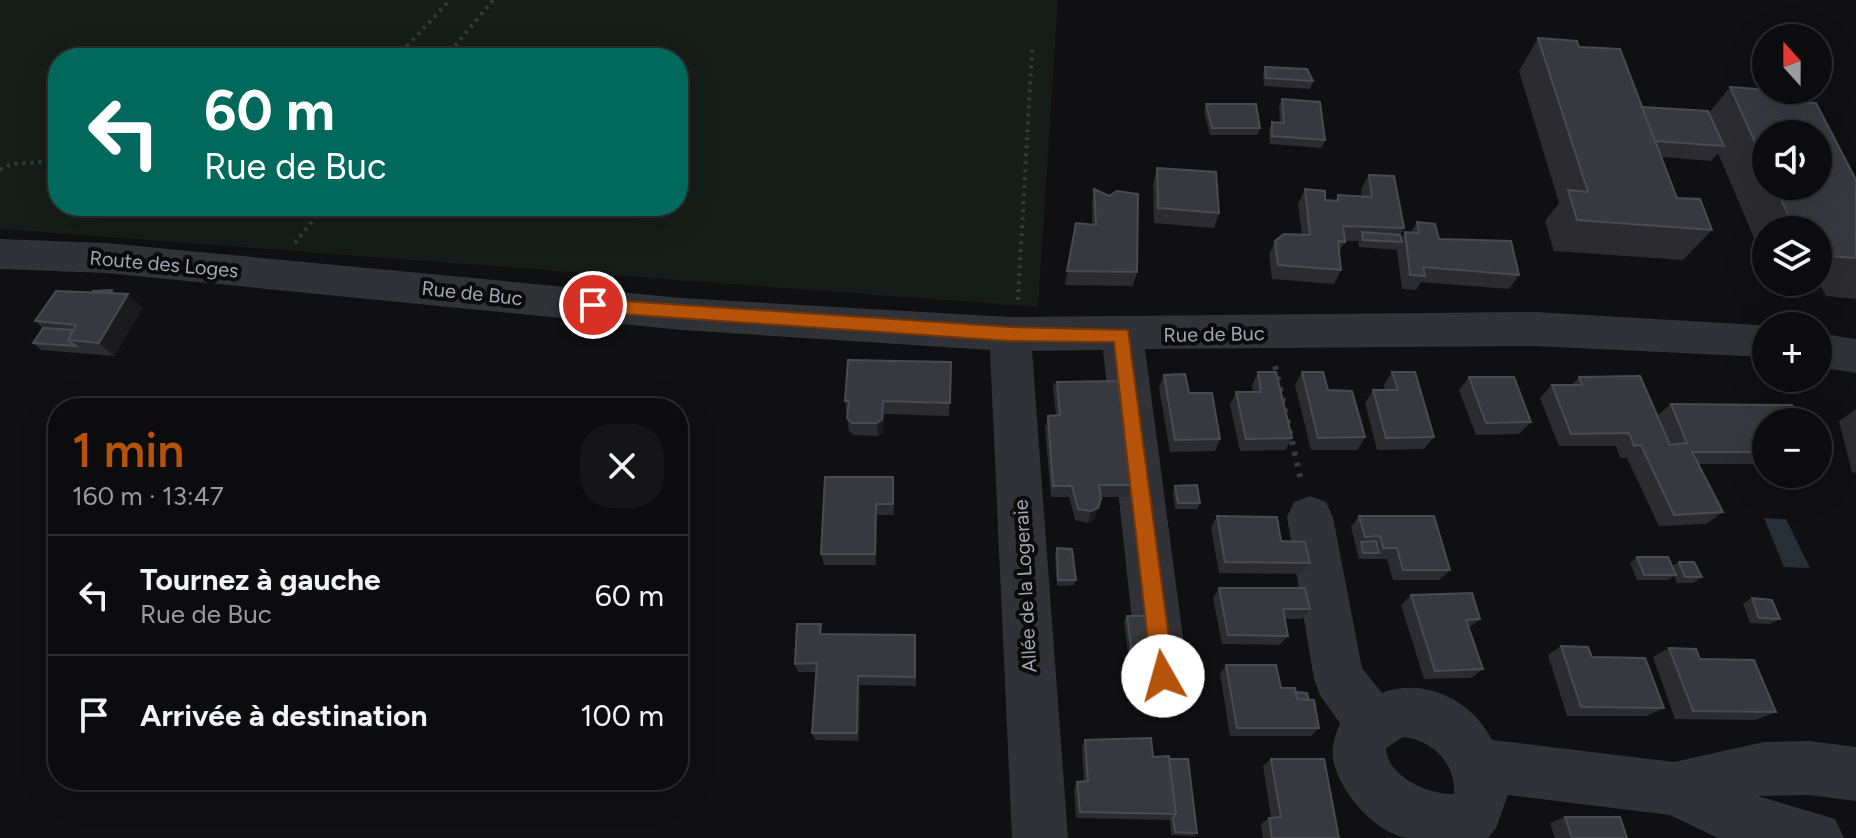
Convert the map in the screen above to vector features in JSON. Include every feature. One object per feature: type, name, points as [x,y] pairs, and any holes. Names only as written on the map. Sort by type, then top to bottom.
[{"type":"street","name":"Route des Loges","points":[[0,254],[106,258],[328,279]]},
{"type":"street","name":"Rue de Buc","points":[[328,279],[682,314],[1010,334],[1535,329],[1752,339]]},
{"type":"street","name":"Allée de la Logeraie","points":[[1010,334],[1040,838]]},
{"type":"street","points":[[1122,335],[1163,676]]},
{"type":"street","points":[[1832,352],[1856,356]]},
{"type":"street","points":[[1310,517],[1339,679],[1373,723]]},
{"type":"street","points":[[1403,711],[1430,717],[1455,732],[1478,765],[1481,785],[1479,804],[1470,819],[1455,830],[1417,833],[1378,807],[1360,770],[1358,751],[1363,735],[1373,723],[1387,714],[1403,711]]},
{"type":"street","points":[[1478,765],[1674,789],[1733,817],[1816,838]]},
{"type":"street","points":[[1674,789],[1724,772],[1815,766],[1856,774]]},
{"type":"path","points":[[405,48],[450,0]]},
{"type":"path","points":[[453,48],[493,0]]},
{"type":"path","points":[[1010,334],[1018,309],[1032,50]]},
{"type":"path","points":[[0,170],[11,164],[48,162]]},
{"type":"path","points":[[1268,333],[1310,517]]},
{"type":"shaded area","points":[[0,0],[1058,0],[1038,307],[0,229]]},
{"type":"shaded area","points":[[1764,518],[1786,519],[1810,568],[1784,567]]},
{"type":"building","points":[[1538,38],[1577,41],[1579,47],[1620,49],[1677,198],[1700,199],[1712,230],[1577,220],[1568,190],[1588,192]]},
{"type":"building","points":[[1265,67],[1307,69],[1313,81],[1266,78]]},
{"type":"building","points":[[1730,87],[1752,89],[1752,104],[1817,104],[1825,120],[1752,120],[1752,136]]},
{"type":"building","points":[[1282,99],[1320,102],[1325,140],[1272,136],[1272,122],[1284,123]]},
{"type":"building","points":[[1206,104],[1256,104],[1260,128],[1212,128]]},
{"type":"building","points":[[1642,107],[1708,111],[1724,146],[1655,141]]},
{"type":"building","points":[[1832,134],[1856,180],[1856,258],[1832,256],[1832,216],[1789,216],[1781,200],[1832,200]]},
{"type":"building","points":[[1157,168],[1216,172],[1219,213],[1158,208]]},
{"type":"building","points":[[1369,175],[1394,176],[1404,228],[1343,226],[1345,242],[1338,241],[1341,270],[1278,265],[1275,241],[1284,234],[1310,235],[1305,189],[1325,191],[1325,200],[1338,201],[1338,195],[1372,197]]},
{"type":"building","points":[[1094,189],[1109,196],[1117,191],[1138,194],[1137,272],[1067,271],[1076,223],[1096,225]]},
{"type":"building","points":[[1417,222],[1435,224],[1439,239],[1511,241],[1519,275],[1423,267],[1425,276],[1410,275],[1405,232],[1419,233]]},
{"type":"building","points":[[1362,232],[1400,235],[1402,242],[1363,240]]},
{"type":"building","points":[[112,290],[111,293],[93,293],[93,291]]},
{"type":"building","points":[[56,291],[128,294],[99,343],[68,340],[76,325],[35,321]]},
{"type":"building","points":[[43,328],[73,330],[68,340],[76,346],[33,343]]},
{"type":"building","points":[[848,360],[951,362],[950,403],[883,401],[882,419],[877,423],[852,423],[847,418],[849,401],[845,401]]},
{"type":"building","points":[[1258,372],[1276,372],[1292,438],[1246,439],[1236,392],[1261,392]]},
{"type":"building","points":[[1302,372],[1323,372],[1328,390],[1352,391],[1365,437],[1318,438]]},
{"type":"building","points":[[1392,372],[1415,372],[1434,437],[1386,438],[1373,390],[1398,390]]},
{"type":"building","points":[[1185,374],[1189,393],[1212,393],[1220,439],[1175,440],[1164,375]]},
{"type":"building","points":[[1640,376],[1670,445],[1687,443],[1671,404],[1792,405],[1794,408],[1752,408],[1752,452],[1692,452],[1723,512],[1674,515],[1641,445],[1634,446],[1629,433],[1571,434],[1552,385],[1582,385],[1579,377]]},
{"type":"building","points":[[1469,377],[1514,377],[1531,422],[1486,423]]},
{"type":"building","points":[[1118,381],[1131,485],[1099,485],[1101,499],[1098,508],[1091,511],[1078,509],[1072,486],[1053,486],[1048,416],[1060,415],[1057,382]]},
{"type":"building","points":[[825,477],[893,477],[893,504],[876,504],[875,554],[821,554]]},
{"type":"building","points":[[1197,485],[1200,503],[1178,503],[1175,486]]},
{"type":"building","points":[[1217,516],[1277,517],[1281,541],[1305,542],[1310,563],[1225,562]]},
{"type":"building","points":[[1359,516],[1434,516],[1450,570],[1403,570],[1397,548],[1383,548],[1380,536],[1365,537]]},
{"type":"building","points":[[1376,541],[1379,553],[1363,553],[1361,542]]},
{"type":"building","points":[[1057,548],[1072,549],[1076,580],[1058,580]]},
{"type":"building","points":[[1637,557],[1668,557],[1676,575],[1644,575]]},
{"type":"building","points":[[1679,562],[1694,562],[1702,577],[1685,577]]},
{"type":"building","points":[[1219,588],[1305,588],[1310,609],[1283,609],[1288,636],[1228,635]]},
{"type":"building","points":[[1472,593],[1480,619],[1466,620],[1483,669],[1435,671],[1411,595]]},
{"type":"building","points":[[1752,598],[1772,600],[1780,619],[1759,618]]},
{"type":"building","points":[[1127,616],[1148,616],[1154,655],[1132,654]]},
{"type":"building","points":[[797,624],[821,624],[820,634],[915,635],[915,677],[858,676],[857,733],[812,733],[817,663],[795,664]]},
{"type":"building","points":[[1561,646],[1588,647],[1592,657],[1645,658],[1664,708],[1581,707]]},
{"type":"building","points":[[1669,648],[1696,649],[1700,659],[1754,660],[1776,712],[1693,711]]},
{"type":"building","points":[[1226,665],[1276,665],[1281,688],[1295,688],[1297,699],[1314,700],[1319,728],[1237,728]]},
{"type":"building","points":[[1296,692],[1307,693],[1309,700],[1297,699]]},
{"type":"building","points":[[1151,738],[1153,757],[1169,756],[1176,814],[1080,812],[1077,782],[1088,781],[1085,740]]},
{"type":"building","points":[[1169,759],[1188,759],[1197,833],[1175,832],[1173,818],[1176,814]]},
{"type":"building","points":[[1271,759],[1324,759],[1339,838],[1272,838],[1269,818],[1281,817]]},
{"type":"building","points":[[1565,817],[1620,817],[1627,838],[1572,838]]},
{"type":"route","points":[[593,305],[682,314],[1010,334],[1122,335],[1163,676]]}]
